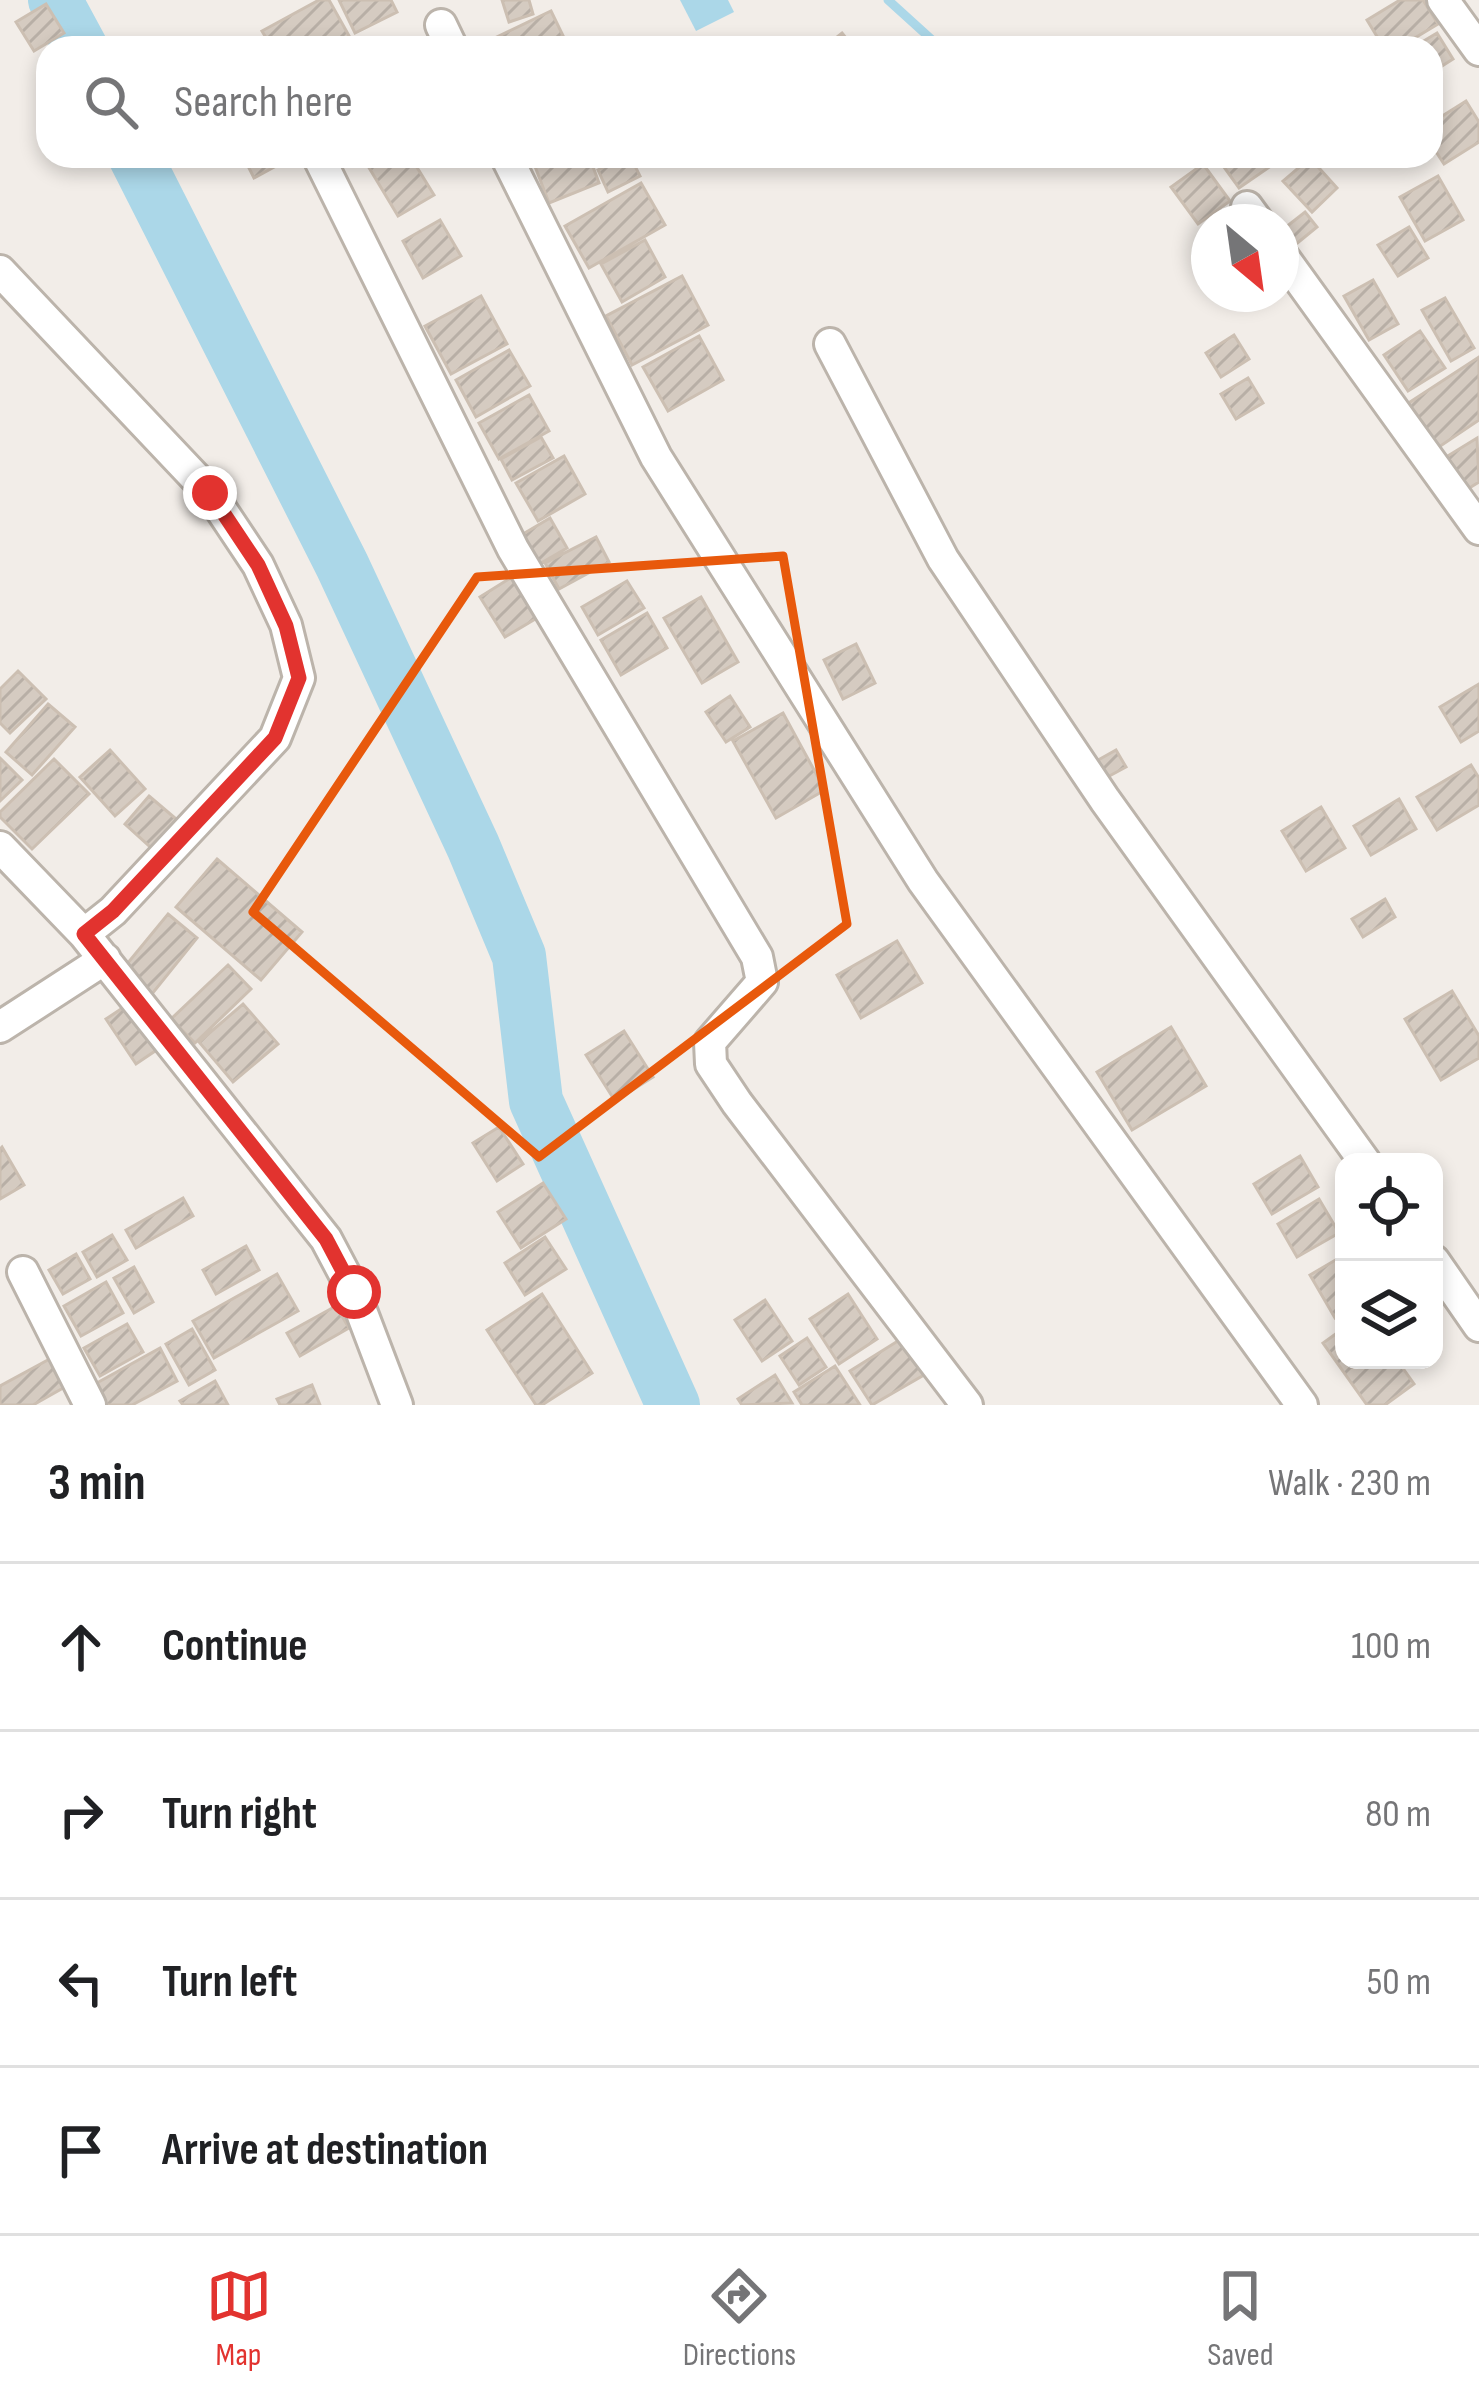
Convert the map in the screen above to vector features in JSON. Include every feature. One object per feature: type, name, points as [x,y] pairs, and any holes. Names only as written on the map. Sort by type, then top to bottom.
[{"type":"street","points":[[1443,0],[1479,50]]},
{"type":"street","points":[[324,168],[513,549],[757,957],[763,982],[710,1042],[711,1064],[967,1405]]},
{"type":"street","points":[[512,168],[656,457],[866,793],[923,881],[1302,1405]]},
{"type":"street","points":[[0,271],[210,493],[258,565],[286,626],[299,678],[275,738],[113,911],[84,934]]},
{"type":"street","points":[[1299,279],[1479,529]]},
{"type":"street","points":[[830,344],[944,559],[1105,800],[1359,1153]]},
{"type":"street","points":[[0,847],[84,934],[326,1239],[354,1292],[397,1405]]},
{"type":"street","points":[[0,1028],[104,959]]},
{"type":"street","points":[[23,1272],[90,1405]]},
{"type":"street","points":[[1443,1275],[1479,1326]]},
{"type":"highlighted area","points":[[783,556],[847,924],[539,1157],[253,912],[477,577]]},
{"type":"water","points":[[680,0],[728,0],[734,12],[696,31]]},
{"type":"building","points":[[319,0],[329,0],[349,36],[265,36],[262,31]]},
{"type":"building","points":[[339,0],[391,0],[397,12],[355,33]]},
{"type":"building","points":[[502,0],[529,0],[533,14],[509,22]]},
{"type":"building","points":[[1400,0],[1423,0],[1438,24],[1418,36],[1377,36],[1367,20]]},
{"type":"building","points":[[46,4],[64,33],[36,36],[34,51],[16,22]]},
{"type":"building","points":[[551,11],[563,36],[499,36]]},
{"type":"building","points":[[1443,43],[1453,59],[1443,65]]},
{"type":"building","points":[[1466,101],[1479,122],[1479,142],[1444,164],[1443,162],[1443,115]]},
{"type":"building","points":[[249,168],[272,168],[254,178]]},
{"type":"building","points":[[369,168],[417,168],[434,195],[398,216]]},
{"type":"building","points":[[536,168],[593,168],[599,183],[549,203]]},
{"type":"building","points":[[636,168],[640,176],[608,192],[598,170]]},
{"type":"building","points":[[1197,168],[1206,168],[1230,201],[1191,204],[1191,214],[1171,187]]},
{"type":"building","points":[[1225,168],[1268,168],[1239,188]]},
{"type":"building","points":[[1298,168],[1319,168],[1337,188],[1312,212],[1283,181]]},
{"type":"building","points":[[1438,176],[1463,220],[1425,241],[1400,197]]},
{"type":"building","points":[[641,183],[665,225],[589,268],[565,226]]},
{"type":"building","points":[[1305,212],[1317,227],[1299,242],[1299,217]]},
{"type":"building","points":[[440,220],[461,256],[423,278],[403,241]]},
{"type":"building","points":[[1409,227],[1428,258],[1398,276],[1378,245]]},
{"type":"building","points":[[645,240],[665,277],[622,302],[601,264]]},
{"type":"building","points":[[682,276],[708,325],[632,365],[606,316]]},
{"type":"building","points":[[1373,280],[1398,324],[1369,340],[1344,296]]},
{"type":"building","points":[[481,296],[507,344],[451,374],[425,326]]},
{"type":"building","points":[[1445,298],[1474,348],[1451,361],[1422,310]]},
{"type":"building","points":[[1420,331],[1445,368],[1408,391],[1384,355]]},
{"type":"building","points":[[1234,335],[1249,359],[1221,377],[1206,353]]},
{"type":"building","points":[[699,336],[723,380],[668,411],[643,367]]},
{"type":"building","points":[[509,350],[530,386],[476,417],[456,380]]},
{"type":"building","points":[[1479,357],[1479,420],[1433,451],[1404,406]]},
{"type":"building","points":[[1248,378],[1263,403],[1236,419],[1221,394]]},
{"type":"building","points":[[529,395],[549,431],[499,459],[479,423]]},
{"type":"building","points":[[541,437],[553,458],[512,480],[501,459]]},
{"type":"building","points":[[1477,438],[1479,482],[1458,495],[1438,462]]},
{"type":"building","points":[[564,456],[585,494],[538,521],[516,483]]},
{"type":"building","points":[[550,518],[567,548],[536,566],[518,537]]},
{"type":"building","points":[[596,537],[609,562],[559,589],[545,563]]},
{"type":"building","points":[[517,574],[542,615],[505,637],[480,597]]},
{"type":"building","points":[[627,581],[644,608],[598,635],[582,607]]},
{"type":"building","points":[[701,597],[738,662],[702,683],[664,618]]},
{"type":"building","points":[[647,613],[667,648],[621,675],[601,640]]},
{"type":"building","points":[[856,644],[875,683],[843,699],[824,660]]},
{"type":"building","points":[[18,671],[46,699],[10,733],[0,723],[0,689]]},
{"type":"building","points":[[1479,684],[1479,731],[1461,742],[1440,707]]},
{"type":"building","points":[[730,696],[750,727],[726,742],[706,712]]},
{"type":"building","points":[[48,704],[75,727],[32,775],[6,752]]},
{"type":"building","points":[[783,713],[825,790],[776,818],[733,741]]},
{"type":"building","points":[[110,750],[145,789],[115,816],[80,777]]},
{"type":"building","points":[[1116,750],[1126,767],[1100,781],[1091,764]]},
{"type":"building","points":[[0,758],[22,780],[0,801]]},
{"type":"building","points":[[54,759],[89,794],[32,849],[0,812]]},
{"type":"building","points":[[1471,765],[1479,778],[1479,805],[1437,830],[1417,797]]},
{"type":"building","points":[[149,796],[182,824],[157,853],[125,824]]},
{"type":"building","points":[[1399,799],[1416,829],[1371,855],[1354,826]]},
{"type":"building","points":[[1321,807],[1345,848],[1306,871],[1282,831]]},
{"type":"building","points":[[217,859],[302,932],[261,980],[176,907]]},
{"type":"building","points":[[1385,899],[1395,917],[1363,937],[1352,919]]},
{"type":"building","points":[[168,914],[197,938],[152,994],[122,970]]},
{"type":"building","points":[[897,941],[922,983],[861,1018],[837,975]]},
{"type":"building","points":[[228,965],[251,989],[195,1043],[171,1019]]},
{"type":"building","points":[[1452,991],[1479,1036],[1479,1058],[1441,1080],[1405,1019]]},
{"type":"building","points":[[130,1003],[161,1047],[136,1064],[106,1019]]},
{"type":"building","points":[[243,1004],[278,1044],[233,1082],[199,1042]]},
{"type":"building","points":[[1171,1027],[1206,1086],[1132,1130],[1097,1072]]},
{"type":"building","points":[[624,1031],[653,1077],[615,1101],[586,1055]]},
{"type":"building","points":[[499,1127],[523,1164],[497,1181],[473,1143]]},
{"type":"building","points":[[0,1149],[24,1185],[0,1199]]},
{"type":"building","points":[[1300,1156],[1318,1187],[1272,1214],[1254,1184]]},
{"type":"building","points":[[543,1183],[566,1219],[521,1248],[498,1212]]},
{"type":"building","points":[[183,1198],[193,1216],[136,1248],[126,1230]]},
{"type":"building","points":[[1319,1199],[1335,1226],[1335,1235],[1297,1257],[1278,1224]]},
{"type":"building","points":[[112,1235],[127,1260],[97,1277],[83,1252]]},
{"type":"building","points":[[545,1237],[566,1269],[525,1295],[505,1263]]},
{"type":"building","points":[[246,1246],[259,1270],[216,1294],[203,1270]]},
{"type":"building","points":[[76,1254],[90,1279],[63,1294],[49,1270]]},
{"type":"building","points":[[1335,1260],[1335,1318],[1310,1275]]},
{"type":"building","points":[[134,1267],[153,1302],[134,1313],[114,1278]]},
{"type":"building","points":[[277,1274],[298,1311],[214,1358],[193,1321]]},
{"type":"building","points":[[106,1282],[123,1313],[81,1336],[64,1306]]},
{"type":"building","points":[[542,1294],[592,1373],[536,1405],[487,1330]]},
{"type":"building","points":[[848,1294],[877,1339],[839,1364],[810,1319]]},
{"type":"building","points":[[765,1300],[792,1341],[762,1361],[735,1320]]},
{"type":"building","points":[[336,1306],[349,1328],[300,1356],[287,1333]]},
{"type":"building","points":[[127,1324],[143,1352],[100,1376],[84,1348]]},
{"type":"building","points":[[192,1329],[215,1370],[189,1385],[166,1344]]},
{"type":"building","points":[[1335,1334],[1335,1360],[1323,1343]]},
{"type":"building","points":[[807,1338],[826,1367],[799,1385],[780,1356]]},
{"type":"building","points":[[901,1339],[924,1375],[872,1405],[850,1371]]},
{"type":"building","points":[[160,1348],[177,1381],[132,1405],[107,1405],[95,1384]]},
{"type":"building","points":[[57,1355],[72,1383],[33,1405],[0,1405],[0,1386]]},
{"type":"building","points":[[835,1366],[860,1405],[802,1405],[794,1392]]},
{"type":"building","points":[[1341,1369],[1403,1369],[1414,1384],[1385,1405],[1367,1405]]},
{"type":"building","points":[[775,1375],[792,1403],[742,1405],[738,1399]]},
{"type":"building","points":[[215,1381],[228,1405],[183,1405],[180,1401]]},
{"type":"building","points":[[312,1385],[320,1405],[280,1405],[277,1399]]},
{"type":"waterway","points":[[55,0],[74,36]]},
{"type":"waterway","points":[[888,0],[928,36]]},
{"type":"waterway","points":[[141,168],[342,565],[473,846],[519,956],[536,1101],[673,1405]]},
{"type":"route","points":[[210,493],[258,565],[286,626],[299,678],[275,738],[113,911],[84,934],[326,1239],[354,1292]]}]
